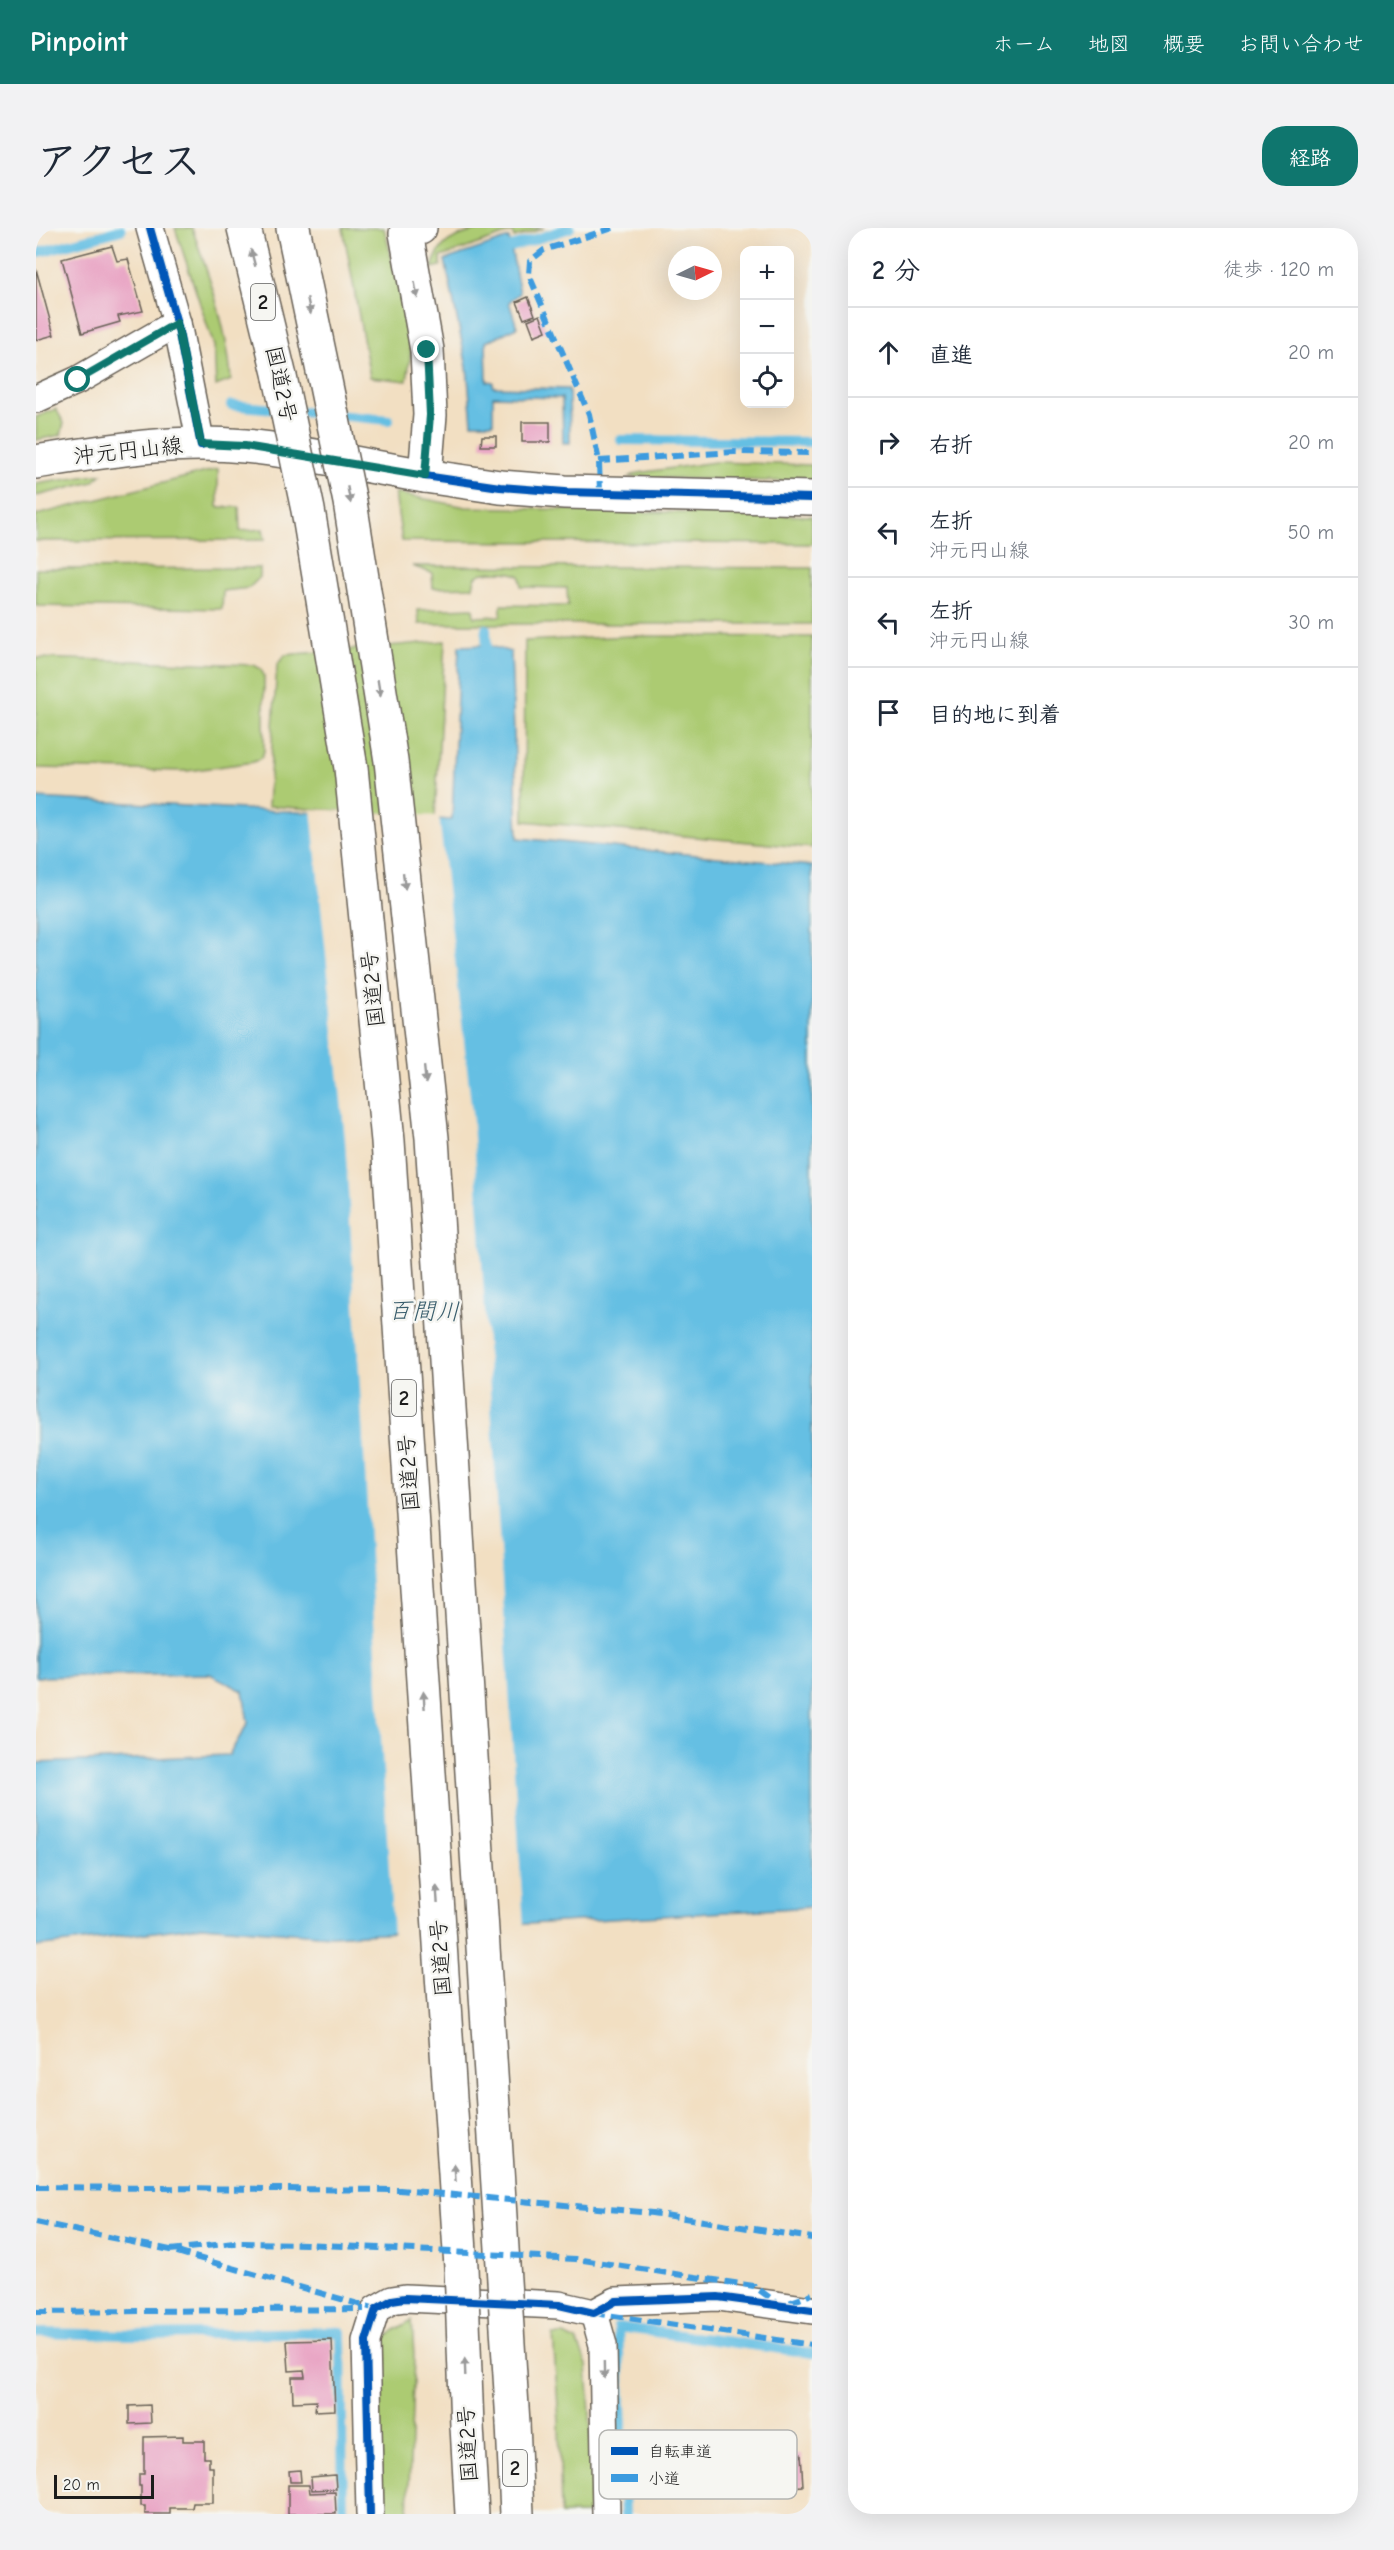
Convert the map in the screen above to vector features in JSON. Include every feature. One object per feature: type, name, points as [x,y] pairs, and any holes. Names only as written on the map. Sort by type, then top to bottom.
[{"type":"main road","name":"国道2号","points":[[244,228],[280,377],[308,510],[351,768],[386,1129],[461,2267],[472,2514]]},
{"type":"main road","name":"国道2号","points":[[293,228],[350,502],[391,761],[432,1137],[517,2514]]},
{"type":"main road","points":[[410,230],[427,350],[430,415],[425,476]]},
{"type":"main road","name":"沖元円山線","points":[[36,462],[117,450],[201,444],[245,446],[500,487],[565,492],[812,498]]},
{"type":"street","points":[[150,228],[177,323],[201,444]]},
{"type":"street","points":[[36,399],[78,380],[177,323]]},
{"type":"street","points":[[370,2514],[366,2341],[376,2309],[392,2300],[405,2298],[559,2305],[594,2313],[616,2301],[718,2297],[812,2310]]},
{"type":"street","points":[[594,2313],[603,2345],[605,2430]]},
{"type":"street","points":[[606,2499],[606,2514]]},
{"type":"green space","points":[[175,228],[192,228],[222,322],[231,380],[216,386],[214,346]]},
{"type":"green space","points":[[343,228],[384,228],[408,322],[411,352],[407,381],[370,377]]},
{"type":"green space","points":[[484,228],[544,228],[514,238],[512,232],[441,257],[441,266],[432,268],[445,244],[458,236]]},
{"type":"green space","points":[[56,409],[64,423],[61,435],[36,440],[36,417]]},
{"type":"green space","points":[[715,462],[812,465],[812,482],[628,477],[638,473]]},
{"type":"green space","points":[[218,469],[218,507],[239,507],[240,531],[263,529],[265,540],[36,541],[36,515]]},
{"type":"green space","points":[[102,474],[93,482],[36,496],[36,484]]},
{"type":"green space","points":[[395,493],[466,507],[812,516],[812,544],[402,541]]},
{"type":"green space","points":[[412,566],[812,568],[812,624],[419,624],[418,610],[473,608],[474,617],[501,616],[501,605],[568,606],[567,588],[521,587],[520,576],[497,572],[479,575],[475,578],[473,587],[433,588],[432,573]]},
{"type":"green space","points":[[260,568],[260,577],[249,588],[223,591],[222,609],[36,606],[36,569]]},
{"type":"green space","points":[[631,636],[812,637],[812,848],[524,821],[525,641]]},
{"type":"green space","points":[[445,641],[435,817],[268,806],[277,665],[285,655]]},
{"type":"green space","points":[[36,658],[254,665],[261,669],[264,676],[264,751],[262,757],[254,762],[187,771],[36,768]]},
{"type":"green space","points":[[412,2320],[414,2356],[408,2514],[381,2514],[378,2346],[393,2331]]},
{"type":"green space","points":[[553,2335],[564,2335],[577,2341],[587,2365],[596,2514],[561,2514],[559,2421]]},
{"type":"water","points":[[509,238],[520,293],[509,302],[517,327],[486,342],[487,381],[493,382],[493,387],[569,389],[570,443],[563,443],[562,398],[493,396],[493,423],[472,423],[467,367],[445,260]]},
{"type":"water","name":"百間川","points":[[487,645],[511,652],[518,838],[812,866],[812,1907],[331,1936],[202,1926],[36,1947],[36,1763],[229,1755],[248,1723],[243,1691],[210,1674],[36,1677],[36,798],[452,820],[459,646]]},
{"type":"pier","points":[[311,809],[439,816],[473,1122],[524,1928],[393,1935],[345,1138]]},
{"type":"building","points":[[112,246],[117,261],[128,259],[143,311],[118,316],[120,322],[82,333],[62,259]]},
{"type":"building","points":[[36,269],[54,335],[36,340]]},
{"type":"building","points":[[528,297],[535,315],[524,319],[517,302]]},
{"type":"building","points":[[540,315],[546,331],[534,336],[528,320]]},
{"type":"building","points":[[522,422],[550,422],[550,442],[522,442]]},
{"type":"building","points":[[482,436],[496,436],[496,446],[481,446]]},
{"type":"building","points":[[332,2340],[335,2410],[315,2411],[316,2401],[293,2402],[292,2377],[305,2377],[304,2370],[289,2371],[287,2341]]},
{"type":"building","points":[[150,2405],[151,2423],[129,2424],[129,2406]]},
{"type":"building","points":[[183,2436],[183,2441],[204,2441],[204,2458],[209,2458],[209,2467],[213,2467],[213,2503],[193,2503],[192,2508],[170,2508],[170,2514],[145,2514],[145,2506],[141,2506],[141,2486],[139,2486],[139,2474],[144,2474],[144,2437]]},
{"type":"building","points":[[797,2454],[801,2454],[803,2486],[797,2486]]},
{"type":"building","points":[[300,2470],[301,2482],[290,2482],[289,2471]]},
{"type":"building","points":[[335,2475],[336,2489],[312,2490],[311,2477]]},
{"type":"building","points":[[288,2485],[309,2485],[310,2493],[335,2492],[336,2514],[288,2514]]},
{"type":"waterway","points":[[499,251],[570,228]]},
{"type":"waterway","points":[[36,253],[121,230]]},
{"type":"waterway","points":[[231,405],[389,420]]},
{"type":"waterway","points":[[621,440],[812,442]]},
{"type":"waterway","points":[[486,629],[487,659]]},
{"type":"waterway","points":[[622,2430],[618,2327],[812,2353]]},
{"type":"waterway","points":[[36,2333],[137,2335],[341,2332],[343,2514]]},
{"type":"waterway","points":[[624,2499],[625,2514]]},
{"type":"marked path","points":[[600,493],[599,461],[589,414],[529,275],[530,261],[544,250],[613,228]]},
{"type":"marked path","points":[[599,461],[734,452],[812,453]]},
{"type":"marked path","points":[[36,2187],[400,2190],[652,2213],[812,2238]]},
{"type":"marked path","points":[[36,2222],[170,2250],[376,2309]]},
{"type":"marked path","points":[[170,2250],[234,2243],[306,2244],[576,2259],[754,2286],[781,2306],[812,2294]]},
{"type":"marked path","points":[[36,2312],[364,2309]]},
{"type":"marked path","points":[[594,2313],[812,2345]]},
{"type":"cycle path","points":[[150,228],[177,323],[201,445]]},
{"type":"cycle path","points":[[425,476],[500,487],[565,492],[812,498]]},
{"type":"cycle path","points":[[370,2514],[366,2341],[376,2309],[392,2300],[405,2298],[559,2305],[594,2313],[616,2301],[718,2297],[812,2310]]},
{"type":"route","points":[[78,380],[177,323],[201,444],[245,446],[425,476],[430,415],[427,350]]}]
